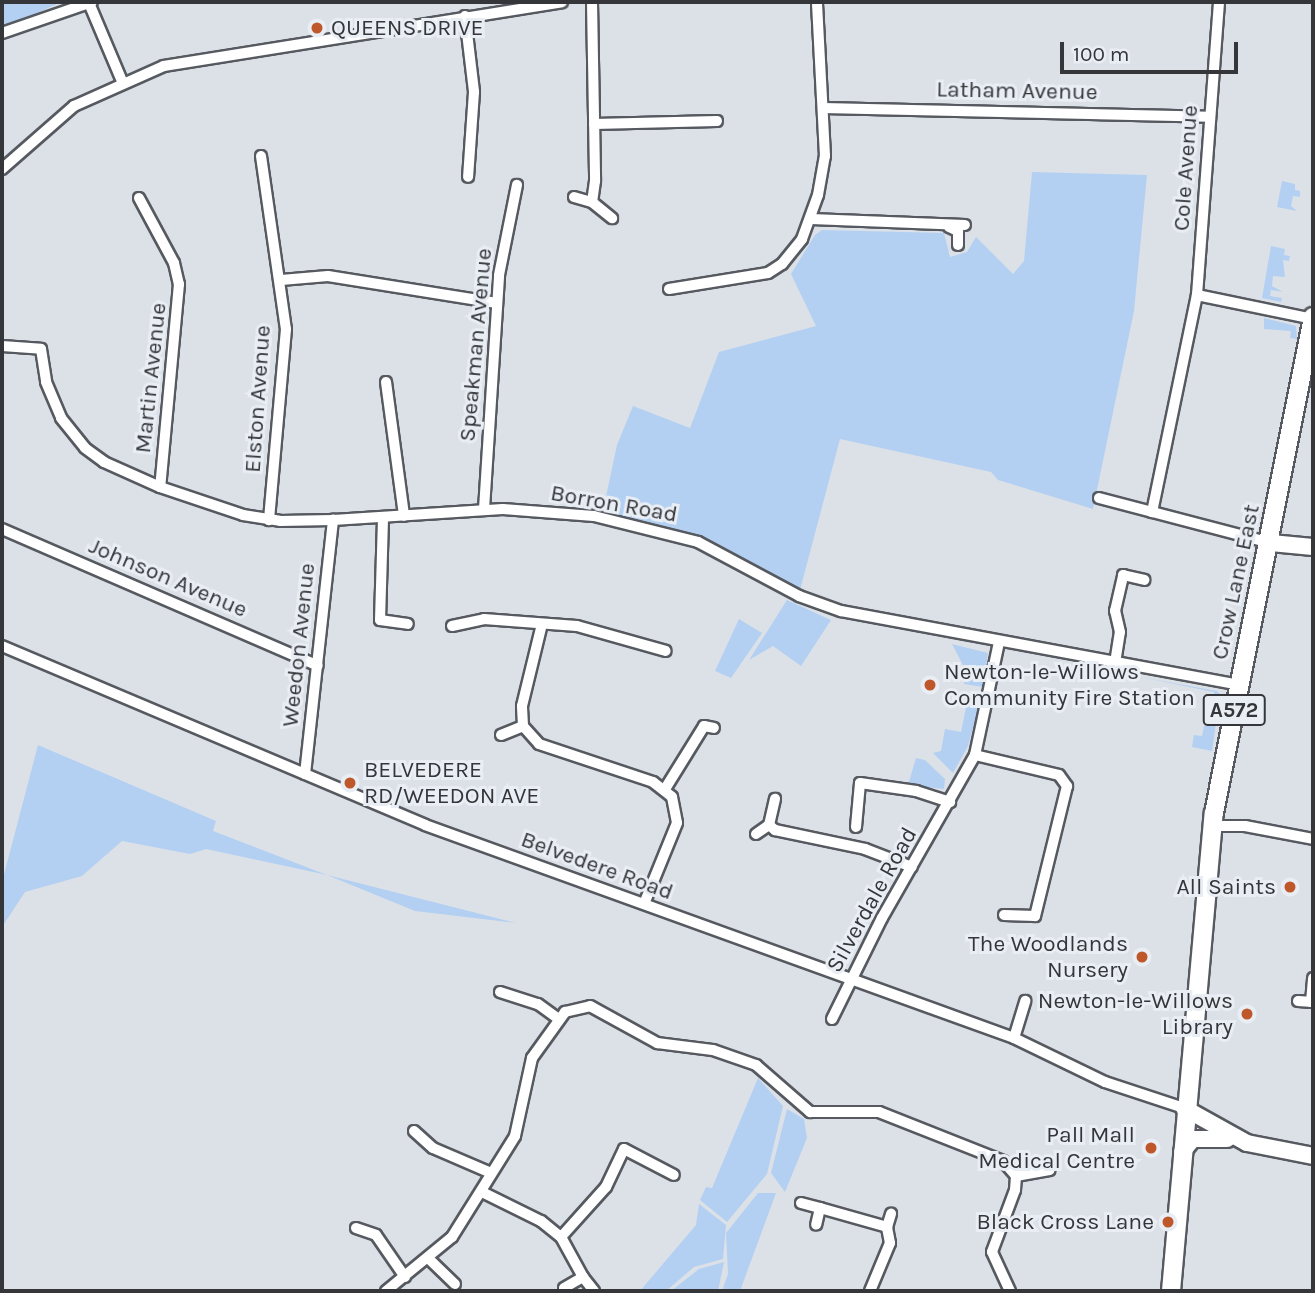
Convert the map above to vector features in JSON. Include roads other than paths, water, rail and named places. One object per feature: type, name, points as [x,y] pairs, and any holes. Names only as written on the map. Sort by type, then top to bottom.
[{"type":"main road","name":"Crow Lane East","points":[[1184,1108],[1212,826],[1313,318]]},
{"type":"main road","name":"A572","points":[[1171,1291],[1184,1108]]},
{"type":"street","points":[[2,33],[91,2],[122,81]]},
{"type":"street","points":[[2,169],[57,118],[122,81],[195,59],[519,5],[562,2]]},
{"type":"street","points":[[592,2],[592,202]]},
{"type":"street","points":[[669,289],[768,273],[794,253],[811,219],[825,156],[817,2]]},
{"type":"street","name":"Cole Avenue","points":[[1152,512],[1197,295],[1219,2]]},
{"type":"street","points":[[465,16],[474,92],[468,177]]},
{"type":"street","name":"Latham Avenue","points":[[823,108],[1210,117]]},
{"type":"street","points":[[594,124],[717,121]]},
{"type":"street","name":"Elston Avenue","points":[[261,156],[281,280],[285,360],[269,520]]},
{"type":"street","name":"Speakman Avenue","points":[[484,509],[497,303],[517,185]]},
{"type":"street","points":[[574,197],[592,202],[612,218]]},
{"type":"street","name":"Martin Avenue","points":[[139,198],[174,263],[180,294],[160,487]]},
{"type":"street","points":[[811,219],[949,227],[965,225]]},
{"type":"street","points":[[949,227],[958,231],[958,244]]},
{"type":"street","points":[[281,280],[328,276],[497,303]]},
{"type":"street","points":[[1197,295],[1313,318]]},
{"type":"street","name":"Borron Road","points":[[2,346],[41,349],[53,402],[73,435],[104,462],[160,487],[269,520],[383,519],[484,509],[594,516],[698,542],[799,596],[841,611],[1239,685]]},
{"type":"street","points":[[386,382],[404,516]]},
{"type":"street","points":[[1099,498],[1270,543],[1313,547]]},
{"type":"street","points":[[379,634],[383,519]]},
{"type":"street","name":"Weedon Avenue","points":[[304,774],[333,520]]},
{"type":"street","name":"Johnson Avenue","points":[[2,529],[318,666]]},
{"type":"street","points":[[1115,663],[1120,632],[1115,611],[1126,563]]},
{"type":"street","points":[[1123,575],[1144,580]]},
{"type":"street","points":[[452,626],[484,619],[589,628],[666,651]]},
{"type":"street","points":[[380,621],[408,625]]},
{"type":"street","points":[[542,624],[522,706],[523,726],[539,744],[666,789],[675,802],[677,823],[644,904]]},
{"type":"street","name":"Silverdale Road","points":[[831,1019],[975,755],[999,642]]},
{"type":"street","name":"Belvedere Road","points":[[2,646],[425,825],[1014,1038],[1105,1082],[1184,1108]]},
{"type":"street","points":[[666,789],[705,725]]},
{"type":"street","points":[[501,735],[523,726]]},
{"type":"street","points":[[975,755],[1059,775],[1067,786],[1035,916]]},
{"type":"street","name":"Silverdale Road","points":[[856,827],[860,783],[916,791],[950,802]]},
{"type":"street","points":[[756,834],[769,825],[775,799]]},
{"type":"street","points":[[769,825],[775,830],[866,849],[912,867]]},
{"type":"street","points":[[1212,826],[1245,826],[1313,839]]},
{"type":"street","points":[[1004,915],[1035,916],[1049,920]]},
{"type":"street","points":[[1298,1001],[1312,1002],[1313,978]]},
{"type":"street","points":[[499,992],[538,1004],[559,1019]]},
{"type":"street","points":[[1014,1038],[1025,1001]]},
{"type":"street","points":[[387,1291],[429,1259],[452,1237],[482,1192],[522,1121],[532,1058],[559,1019],[574,1008],[598,1007],[650,1040],[713,1050],[756,1065],[810,1112],[879,1112],[1003,1161],[1016,1176]]},
{"type":"street","points":[[1184,1108],[1247,1143]]},
{"type":"street","points":[[415,1130],[433,1148],[491,1173]]},
{"type":"street","points":[[1182,1153],[1193,1139],[1207,1136],[1313,1156]]},
{"type":"street","points":[[611,1144],[674,1175]]},
{"type":"street","points":[[561,1237],[606,1187],[624,1149]]},
{"type":"street","points":[[1016,1176],[1050,1171]]},
{"type":"street","points":[[1010,1291],[992,1252],[1012,1200],[1016,1176]]},
{"type":"street","points":[[482,1192],[561,1237],[594,1291]]},
{"type":"street","points":[[801,1203],[887,1227]]},
{"type":"street","points":[[816,1225],[820,1208]]},
{"type":"street","points":[[870,1291],[890,1243],[887,1227],[891,1214]]},
{"type":"street","points":[[356,1227],[376,1235],[405,1277]]},
{"type":"street","points":[[429,1259],[455,1284]]},
{"type":"street","points":[[564,1288],[583,1277]]},
{"type":"place","name":"QUEENS DRIVE","points":[[317,28]]},
{"type":"place","name":"Newton-le-Willows Community Fire Station","points":[[930,685]]},
{"type":"place","name":"BELVEDERE RD/WEEDON AVE","points":[[350,783]]},
{"type":"place","name":"All Saints","points":[[1290,887]]},
{"type":"place","name":"The Woodlands Nursery","points":[[1142,957]]},
{"type":"place","name":"Newton-le-Willows Library","points":[[1247,1014]]},
{"type":"place","name":"Pall Mall Medical Centre","points":[[1151,1148]]},
{"type":"place","name":"Black Cross Lane","points":[[1168,1222]]}]
